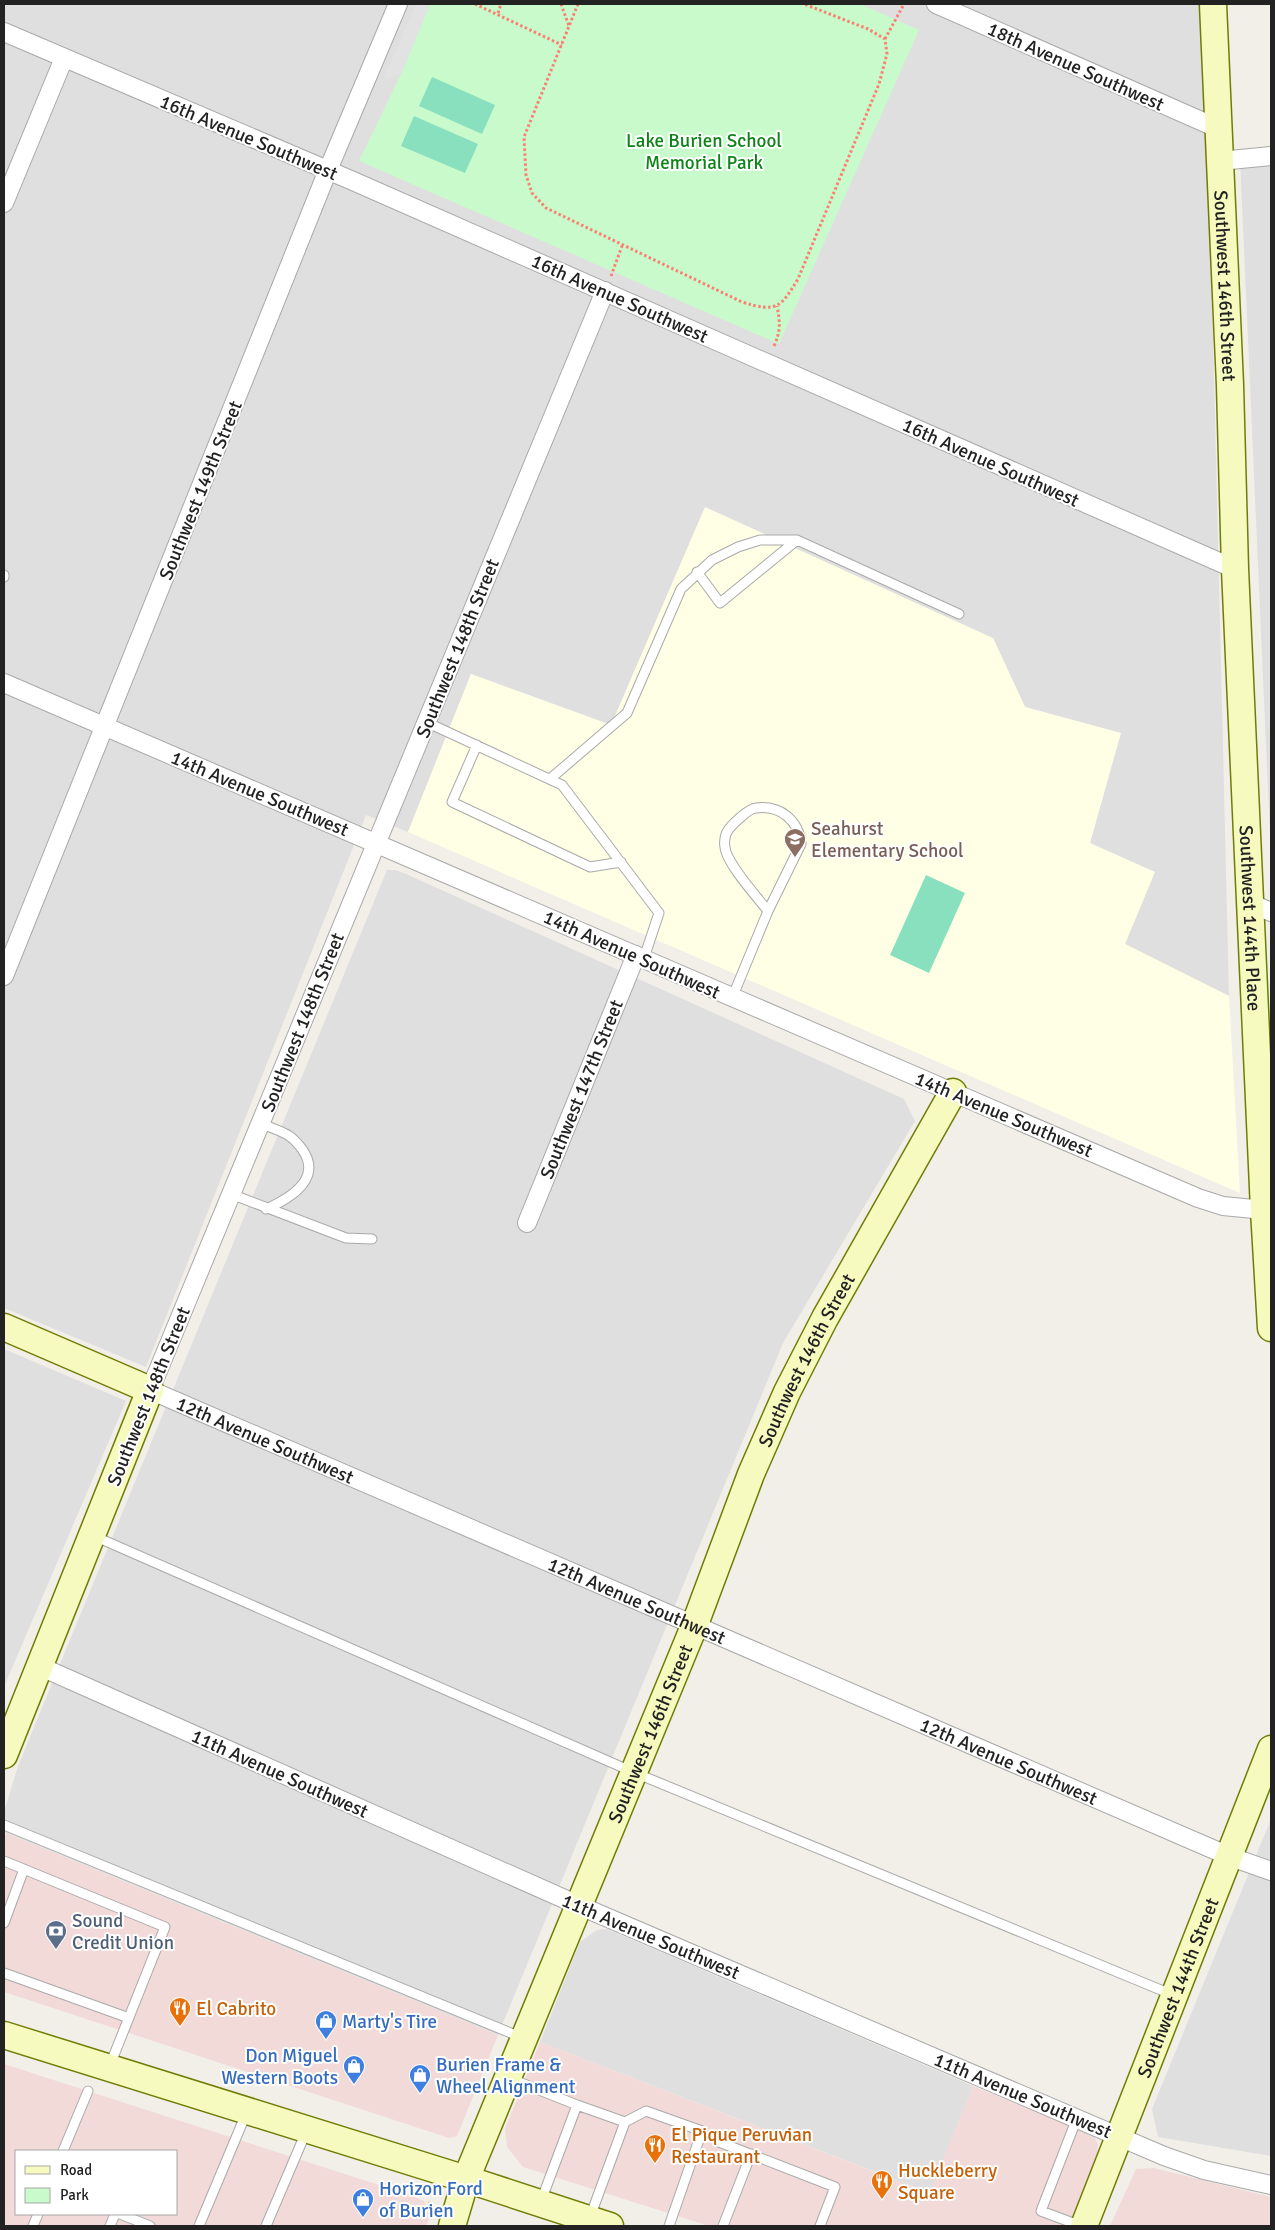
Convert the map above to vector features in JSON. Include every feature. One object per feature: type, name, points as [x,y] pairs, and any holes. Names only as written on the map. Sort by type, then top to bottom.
[{"type":"street","name":"Southwest 149th Street","points":[[4,976],[328,170],[398,4]]},
{"type":"street","name":"18th Avenue Southwest","points":[[936,4],[1217,128]]},
{"type":"street","name":"Southwest 146th Street","points":[[1213,4],[1217,128],[1230,385],[1235,569]]},
{"type":"street","name":"16th Avenue Southwest","points":[[4,32],[328,170],[1235,569]]},
{"type":"street","points":[[4,203],[64,58]]},
{"type":"street","points":[[1220,161],[1271,156]]},
{"type":"street","name":"Southwest 148th Street","points":[[4,1752],[230,1194],[605,291]]},
{"type":"street","name":"Southwest 144th Place","points":[[1235,569],[1261,907],[1260,1039],[1264,1210],[1271,1328]]},
{"type":"street","name":"14th Avenue Southwest","points":[[4,683],[1198,1198],[1223,1206],[1264,1210]]},
{"type":"street","name":"Southwest 147th Street","points":[[527,1223],[640,956]]},
{"type":"street","name":"Southwest 146th Street","points":[[452,2226],[466,2179],[695,1624],[751,1474],[787,1392],[825,1318],[953,1092]]},
{"type":"street","name":"12th Avenue Southwest","points":[[4,1327],[1231,1857],[1271,1872]]},
{"type":"street","name":"11th Avenue Southwest","points":[[38,1666],[578,1905],[1164,2156],[1204,2170],[1271,2185]]},
{"type":"street","name":"Southwest 144th Street","points":[[1083,2226],[1231,1857],[1271,1749]]},
{"type":"street","points":[[4,2035],[466,2179],[599,2223]]},
{"type":"lane","points":[[550,779],[627,713],[681,588],[712,560],[738,547],[760,540],[797,540],[959,614]]},
{"type":"lane","points":[[697,572],[720,603],[797,540]]},
{"type":"lane","points":[[426,722],[562,785],[659,913],[640,956]]},
{"type":"lane","points":[[476,745],[452,802],[590,867],[621,862]]},
{"type":"lane","points":[[732,998],[768,911],[801,844],[800,832],[794,820],[779,811],[756,808],[748,810],[727,832],[724,847],[728,858],[768,911]]},
{"type":"lane","points":[[260,1123],[291,1137],[308,1158],[308,1175],[302,1187],[286,1200],[266,1209]]},
{"type":"lane","points":[[230,1194],[346,1238],[372,1238]]},
{"type":"lane","points":[[91,1535],[633,1772],[1176,1996]]},
{"type":"lane","points":[[4,1825],[523,2038]]},
{"type":"lane","points":[[4,1861],[165,1926],[109,2068]]},
{"type":"lane","points":[[4,1923],[24,1869]]},
{"type":"lane","points":[[4,1973],[129,2018]]},
{"type":"lane","points":[[507,2078],[624,2122],[646,2111],[702,2131],[669,2226]]},
{"type":"lane","points":[[63,2150],[88,2091]]},
{"type":"lane","points":[[540,2204],[577,2105]]},
{"type":"lane","points":[[199,2226],[248,2111]]},
{"type":"lane","points":[[1077,2118],[1041,2211],[1083,2226]]},
{"type":"lane","points":[[599,2223],[624,2122]]},
{"type":"lane","points":[[266,2226],[307,2129]]},
{"type":"lane","points":[[719,2142],[836,2187],[820,2226]]},
{"type":"lane","points":[[723,2226],[751,2154]]},
{"type":"lane","points":[[122,2215],[150,2226]]},
{"type":"path","points":[[476,4],[562,45]]},
{"type":"path","points":[[498,13],[501,4]]},
{"type":"path","points":[[561,4],[569,26]]},
{"type":"path","points":[[578,4],[524,137],[526,175],[532,193],[546,208],[622,246],[742,302],[759,308],[777,306],[785,301],[798,279],[878,84],[887,54],[884,39],[904,4]]},
{"type":"path","points":[[804,4],[868,28],[884,39]]},
{"type":"path","points":[[605,291],[622,246]]},
{"type":"path","points":[[767,363],[780,333],[781,325],[777,306]]},
{"type":"shaded area","points":[[4,4],[1205,4],[1229,996],[1125,944],[1090,843],[1120,733],[1025,707],[993,638],[611,725],[471,674],[408,832],[366,815],[146,1367],[4,1308]]},
{"type":"shaded area","points":[[416,4],[430,4],[401,74],[384,78]]},
{"type":"shaded area","points":[[1271,156],[1271,858],[1240,159]]},
{"type":"shaded area","name":"Seahurst Elementary School","points":[[705,507],[993,638],[1025,707],[1121,733],[1090,843],[1155,872],[1125,944],[1229,996],[1240,1193],[408,832],[471,674],[611,725]]},
{"type":"shaded area","points":[[387,870],[404,873],[904,1099],[915,1121],[783,1343],[498,2035],[4,1832],[4,1812],[18,1766]]},
{"type":"shaded area","points":[[4,1349],[126,1401],[4,1687]]},
{"type":"shaded area","points":[[1271,1819],[1271,2156],[1158,2137],[1152,2109]]},
{"type":"shaded area","points":[[6,1833],[498,2035],[457,2136],[449,2138],[4,1992],[4,1839]]},
{"type":"shaded area","points":[[607,1929],[973,2086],[930,2193],[540,2042],[580,1942],[597,1930]]},
{"type":"shaded area","points":[[540,2042],[929,2193],[973,2086],[1093,2135],[1098,2144],[1097,2154],[1069,2226],[709,2226],[523,2167],[507,2147],[505,2129]]},
{"type":"shaded area","points":[[4,2064],[410,2195],[424,2201],[430,2217],[426,2226],[4,2226]]},
{"type":"shaded area","points":[[1154,2168],[1271,2197],[1271,2226],[1110,2226],[1136,2169]]},
{"type":"green space","name":"Lake Burien School Memorial Park","points":[[430,4],[860,4],[919,30],[779,344],[359,161],[401,74]]},
{"type":"green space","points":[[432,77],[495,105],[482,134],[419,106]]},
{"type":"green space","points":[[414,116],[478,144],[465,173],[401,146]]},
{"type":"green space","points":[[926,875],[965,893],[929,973],[890,955]]},
{"type":"place","name":"Seahurst Elementary School","points":[[795,858]]},
{"type":"place","name":"Sound Credit Union","points":[[56,1950]]},
{"type":"place","name":"El Cabrito","points":[[180,2027]]},
{"type":"place","name":"Marty's Tire","points":[[326,2040]]},
{"type":"place","name":"Don Miguel Western Boots","points":[[354,2085]]},
{"type":"place","name":"Burien Frame & Wheel Alignment","points":[[420,2094]]},
{"type":"place","name":"El Pique Peruvian Restaurant","points":[[655,2164]]},
{"type":"place","name":"Huckleberry Square","points":[[882,2200]]},
{"type":"place","name":"Horizon Ford of Burien","points":[[363,2218]]}]
